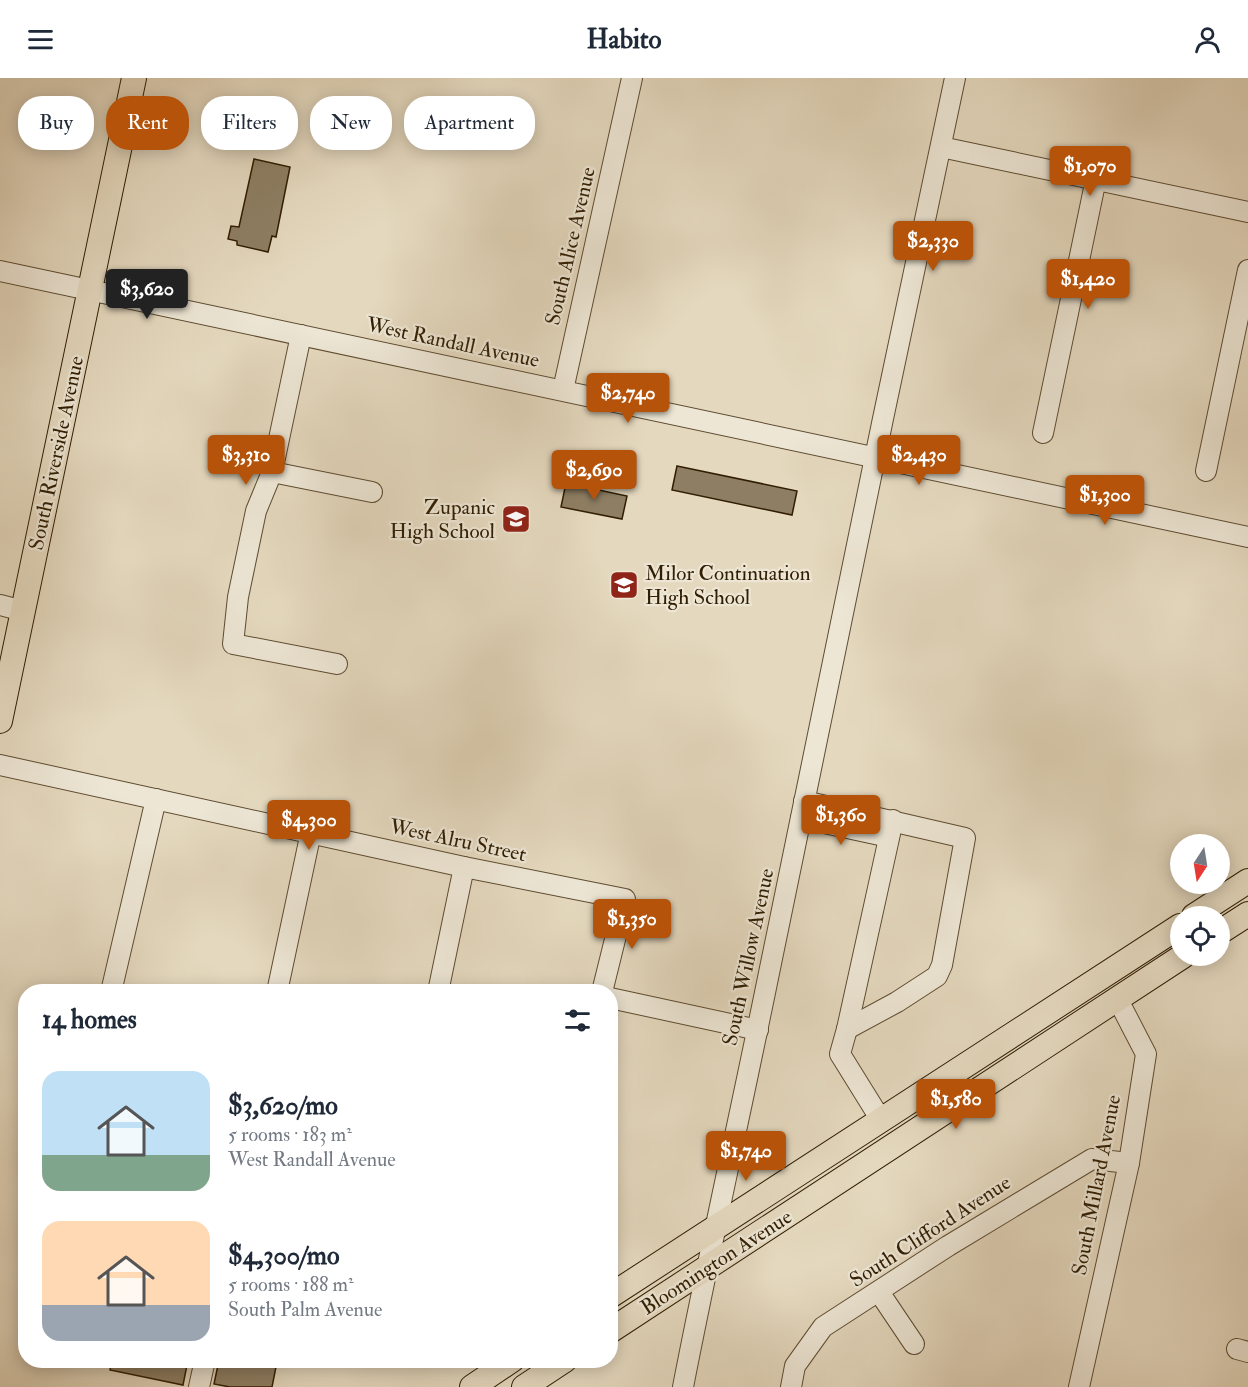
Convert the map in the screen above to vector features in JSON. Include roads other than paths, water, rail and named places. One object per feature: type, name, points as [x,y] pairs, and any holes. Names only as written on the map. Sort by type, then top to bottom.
[{"type":"main road","name":"South Riverside Avenue","points":[[0,721],[11,608],[90,289],[134,78]]},
{"type":"main road","points":[[1209,906],[1248,881]]},
{"type":"main road","points":[[1230,926],[1248,914]]},
{"type":"main road","name":"Bloomington Avenue","points":[[618,1291],[1170,932]]},
{"type":"main road","name":"Bloomington Avenue","points":[[618,1326],[1170,964]]},
{"type":"main road","points":[[472,1387],[500,1368]]},
{"type":"main road","points":[[524,1387],[553,1368]]},
{"type":"street","name":"South Alice Avenue","points":[[563,390],[632,78]]},
{"type":"street","name":"South Willow Avenue","points":[[683,1387],[714,1227],[758,1030],[874,458],[955,78]]},
{"type":"street","points":[[940,147],[1248,213]]},
{"type":"street","points":[[1043,433],[1096,179]]},
{"type":"street","name":"West Randall Avenue","points":[[0,270],[1248,537]]},
{"type":"street","points":[[1206,471],[1248,270]]},
{"type":"street","points":[[301,334],[272,472],[256,511],[238,597],[233,644],[337,664]]},
{"type":"street","points":[[272,472],[372,492]]},
{"type":"street","name":"West Alru Street","points":[[0,765],[464,867],[625,899],[604,984]]},
{"type":"street","points":[[113,984],[156,799]]},
{"type":"street","points":[[802,809],[891,829],[965,838],[942,965],[937,976],[897,1002],[847,1029]]},
{"type":"street","points":[[881,1120],[840,1054],[891,829]]},
{"type":"street","points":[[279,984],[311,832]]},
{"type":"street","points":[[440,984],[464,867]]},
{"type":"street","name":"South Millard Avenue","points":[[1078,1387],[1129,1163],[1146,1054],[1117,998]]},
{"type":"street","points":[[618,1000],[758,1030]]},
{"type":"street","name":"South Clifford Avenue","points":[[791,1387],[795,1366],[823,1328],[957,1240],[1092,1159],[1129,1163]]},
{"type":"street","points":[[879,1292],[914,1344]]},
{"type":"street","points":[[199,1387],[203,1368]]},
{"type":"place","name":"Zupanic High School","points":[[516,519]]},
{"type":"place","name":"Milor Continuation High School","points":[[624,585]]}]
